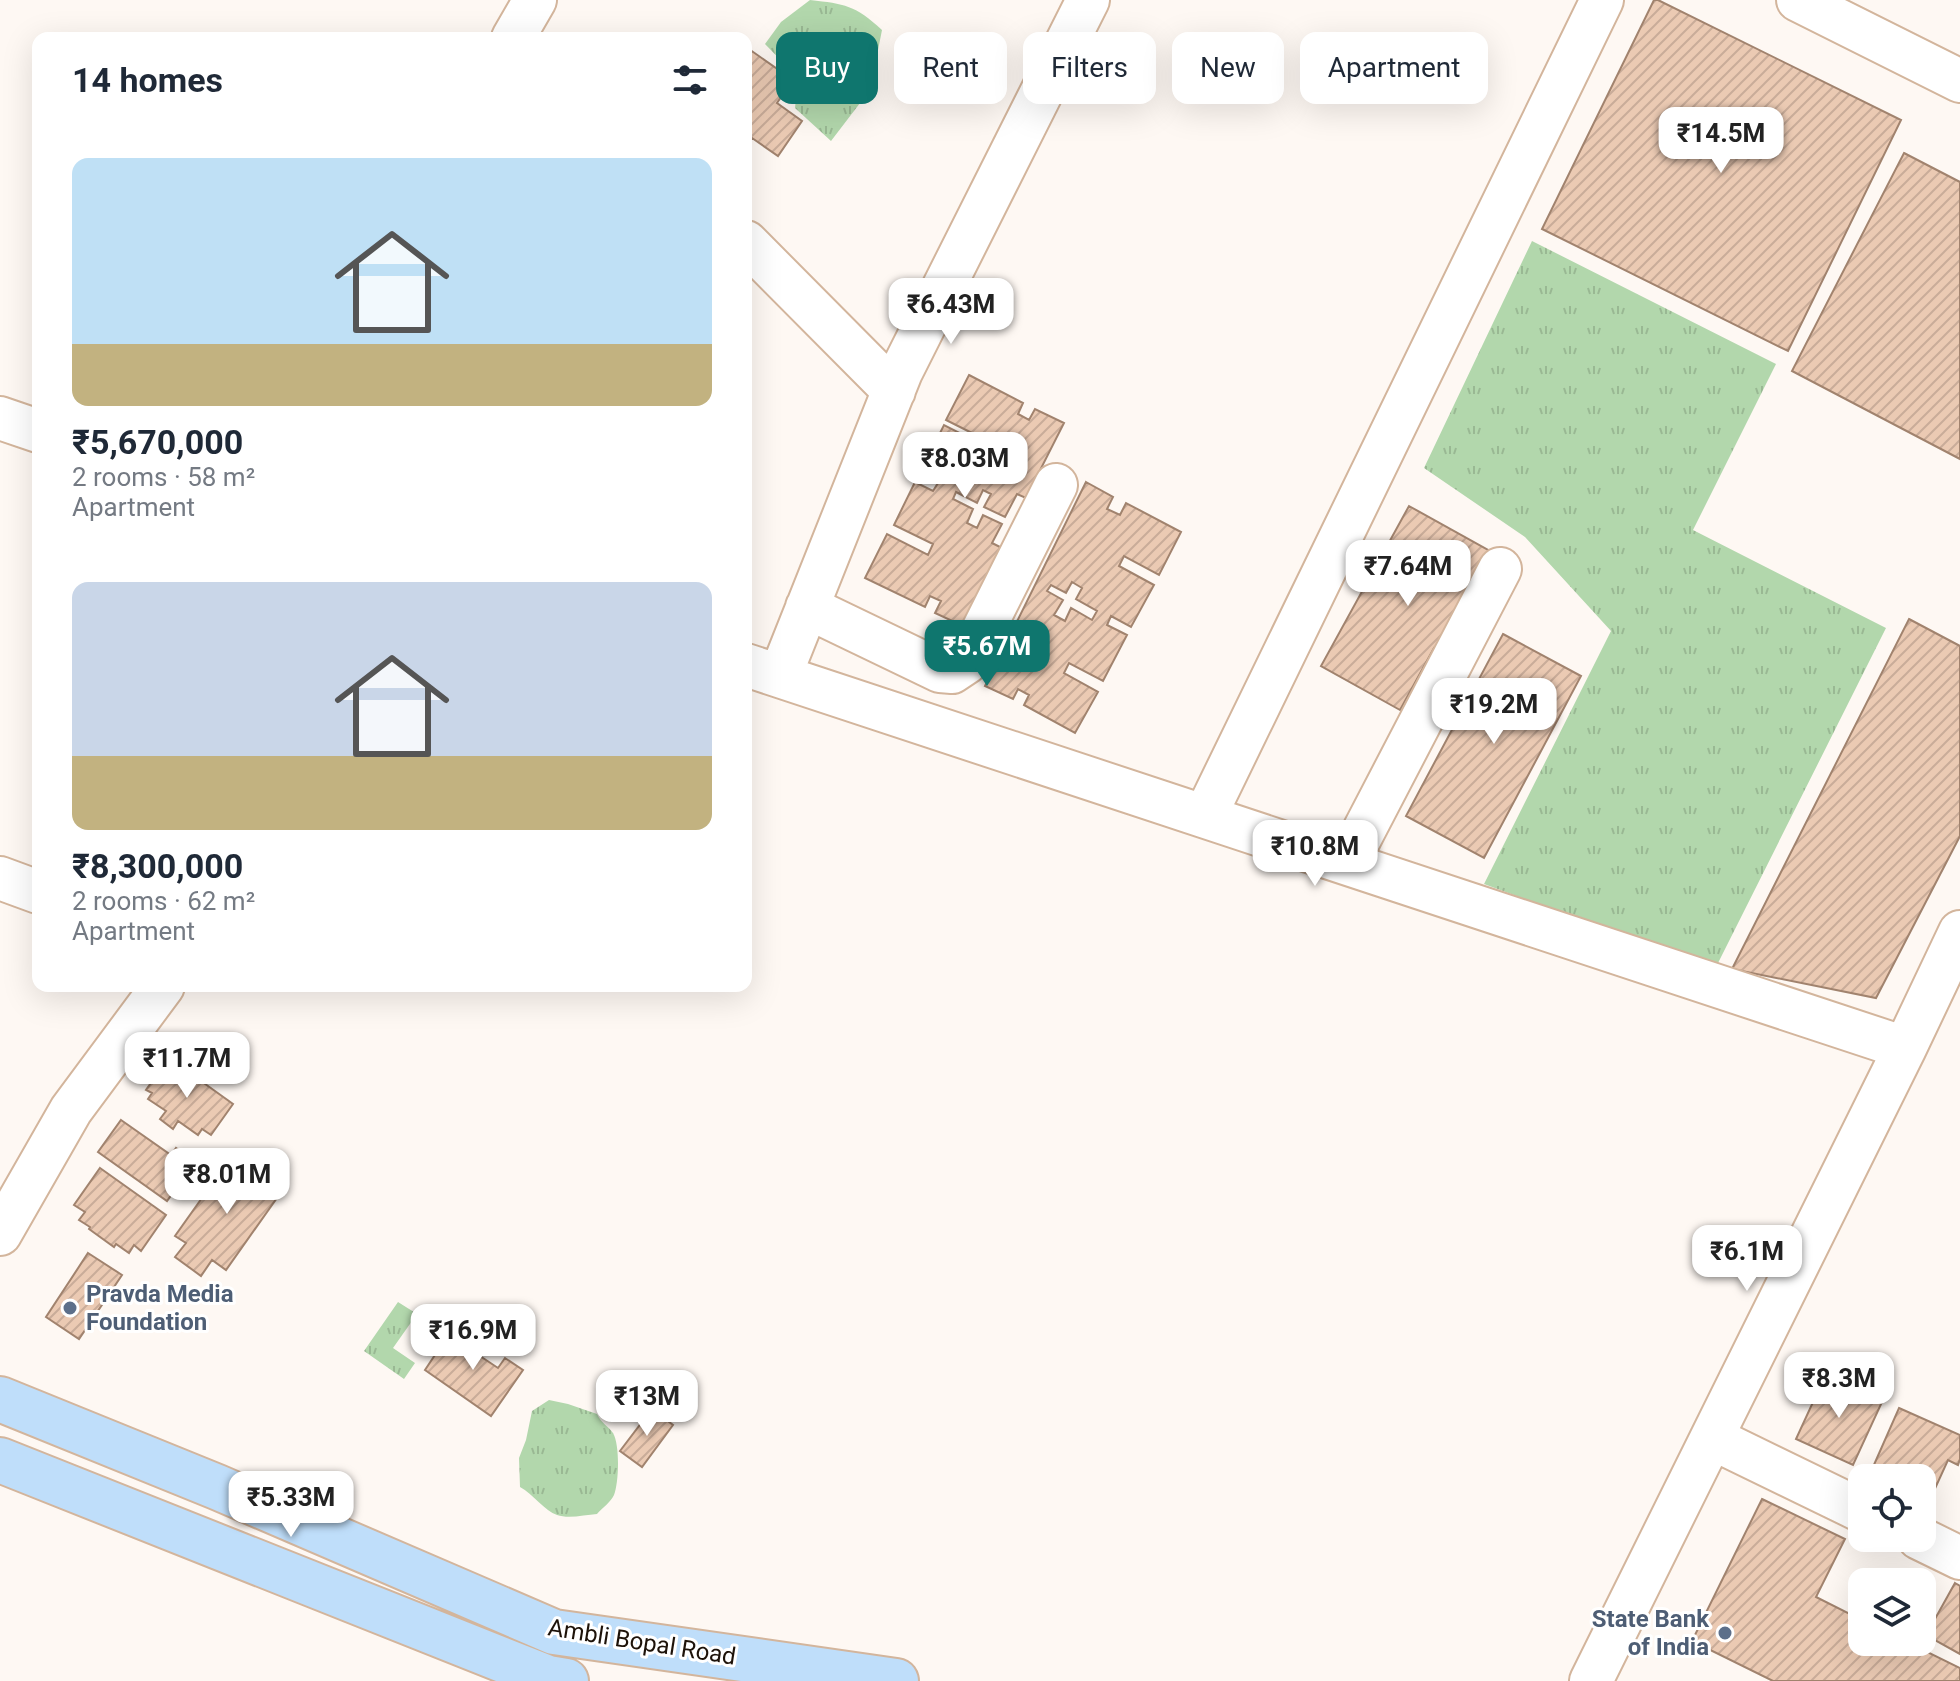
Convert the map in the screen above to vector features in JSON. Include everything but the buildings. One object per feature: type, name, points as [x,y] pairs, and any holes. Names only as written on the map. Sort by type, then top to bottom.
[{"type":"street","points":[[516,32],[535,0]]},
{"type":"street","points":[[1088,0],[901,372],[807,607],[763,670],[1905,1048]]},
{"type":"street","points":[[1205,816],[1602,0]]},
{"type":"street","points":[[1798,0],[1840,9],[1960,81]]},
{"type":"street","points":[[752,248],[894,391]]},
{"type":"street","points":[[0,418],[32,429]]},
{"type":"street","points":[[807,607],[940,671],[952,672],[967,662],[1056,485]]},
{"type":"street","points":[[1347,863],[1500,569]]},
{"type":"street","points":[[0,878],[32,890]]},
{"type":"street","points":[[1591,1681],[1960,932]]},
{"type":"street","points":[[0,1234],[71,1110],[159,992]]},
{"type":"street","name":"Ambli Bopal Road","points":[[0,1399],[217,1487],[554,1632],[896,1681]]},
{"type":"street","points":[[1712,1438],[1848,1504]]},
{"type":"street","name":"Ambli Bopal Road","points":[[0,1460],[548,1678],[566,1681]]},
{"type":"street","points":[[1936,1546],[1960,1558]]},
{"type":"green space","points":[[810,0],[849,7],[882,30],[878,50],[878,32],[776,32],[776,55],[765,44],[781,22]]},
{"type":"green space","points":[[795,104],[859,104],[831,141],[795,108]]},
{"type":"green space","points":[[1532,241],[1776,364],[1693,530],[1886,628],[1715,969],[1484,884],[1611,631],[1525,537],[1424,468]]},
{"type":"green space","points":[[398,1302],[417,1314],[393,1348],[415,1363],[404,1379],[364,1351]]},
{"type":"green space","points":[[549,1400],[597,1414],[613,1433],[618,1454],[616,1489],[611,1500],[597,1514],[557,1515],[520,1487],[519,1458],[532,1411]]},
{"type":"place","name":"Pravda Media Foundation","points":[[70,1308]]},
{"type":"place","name":"State Bank of India","points":[[1725,1633]]}]
